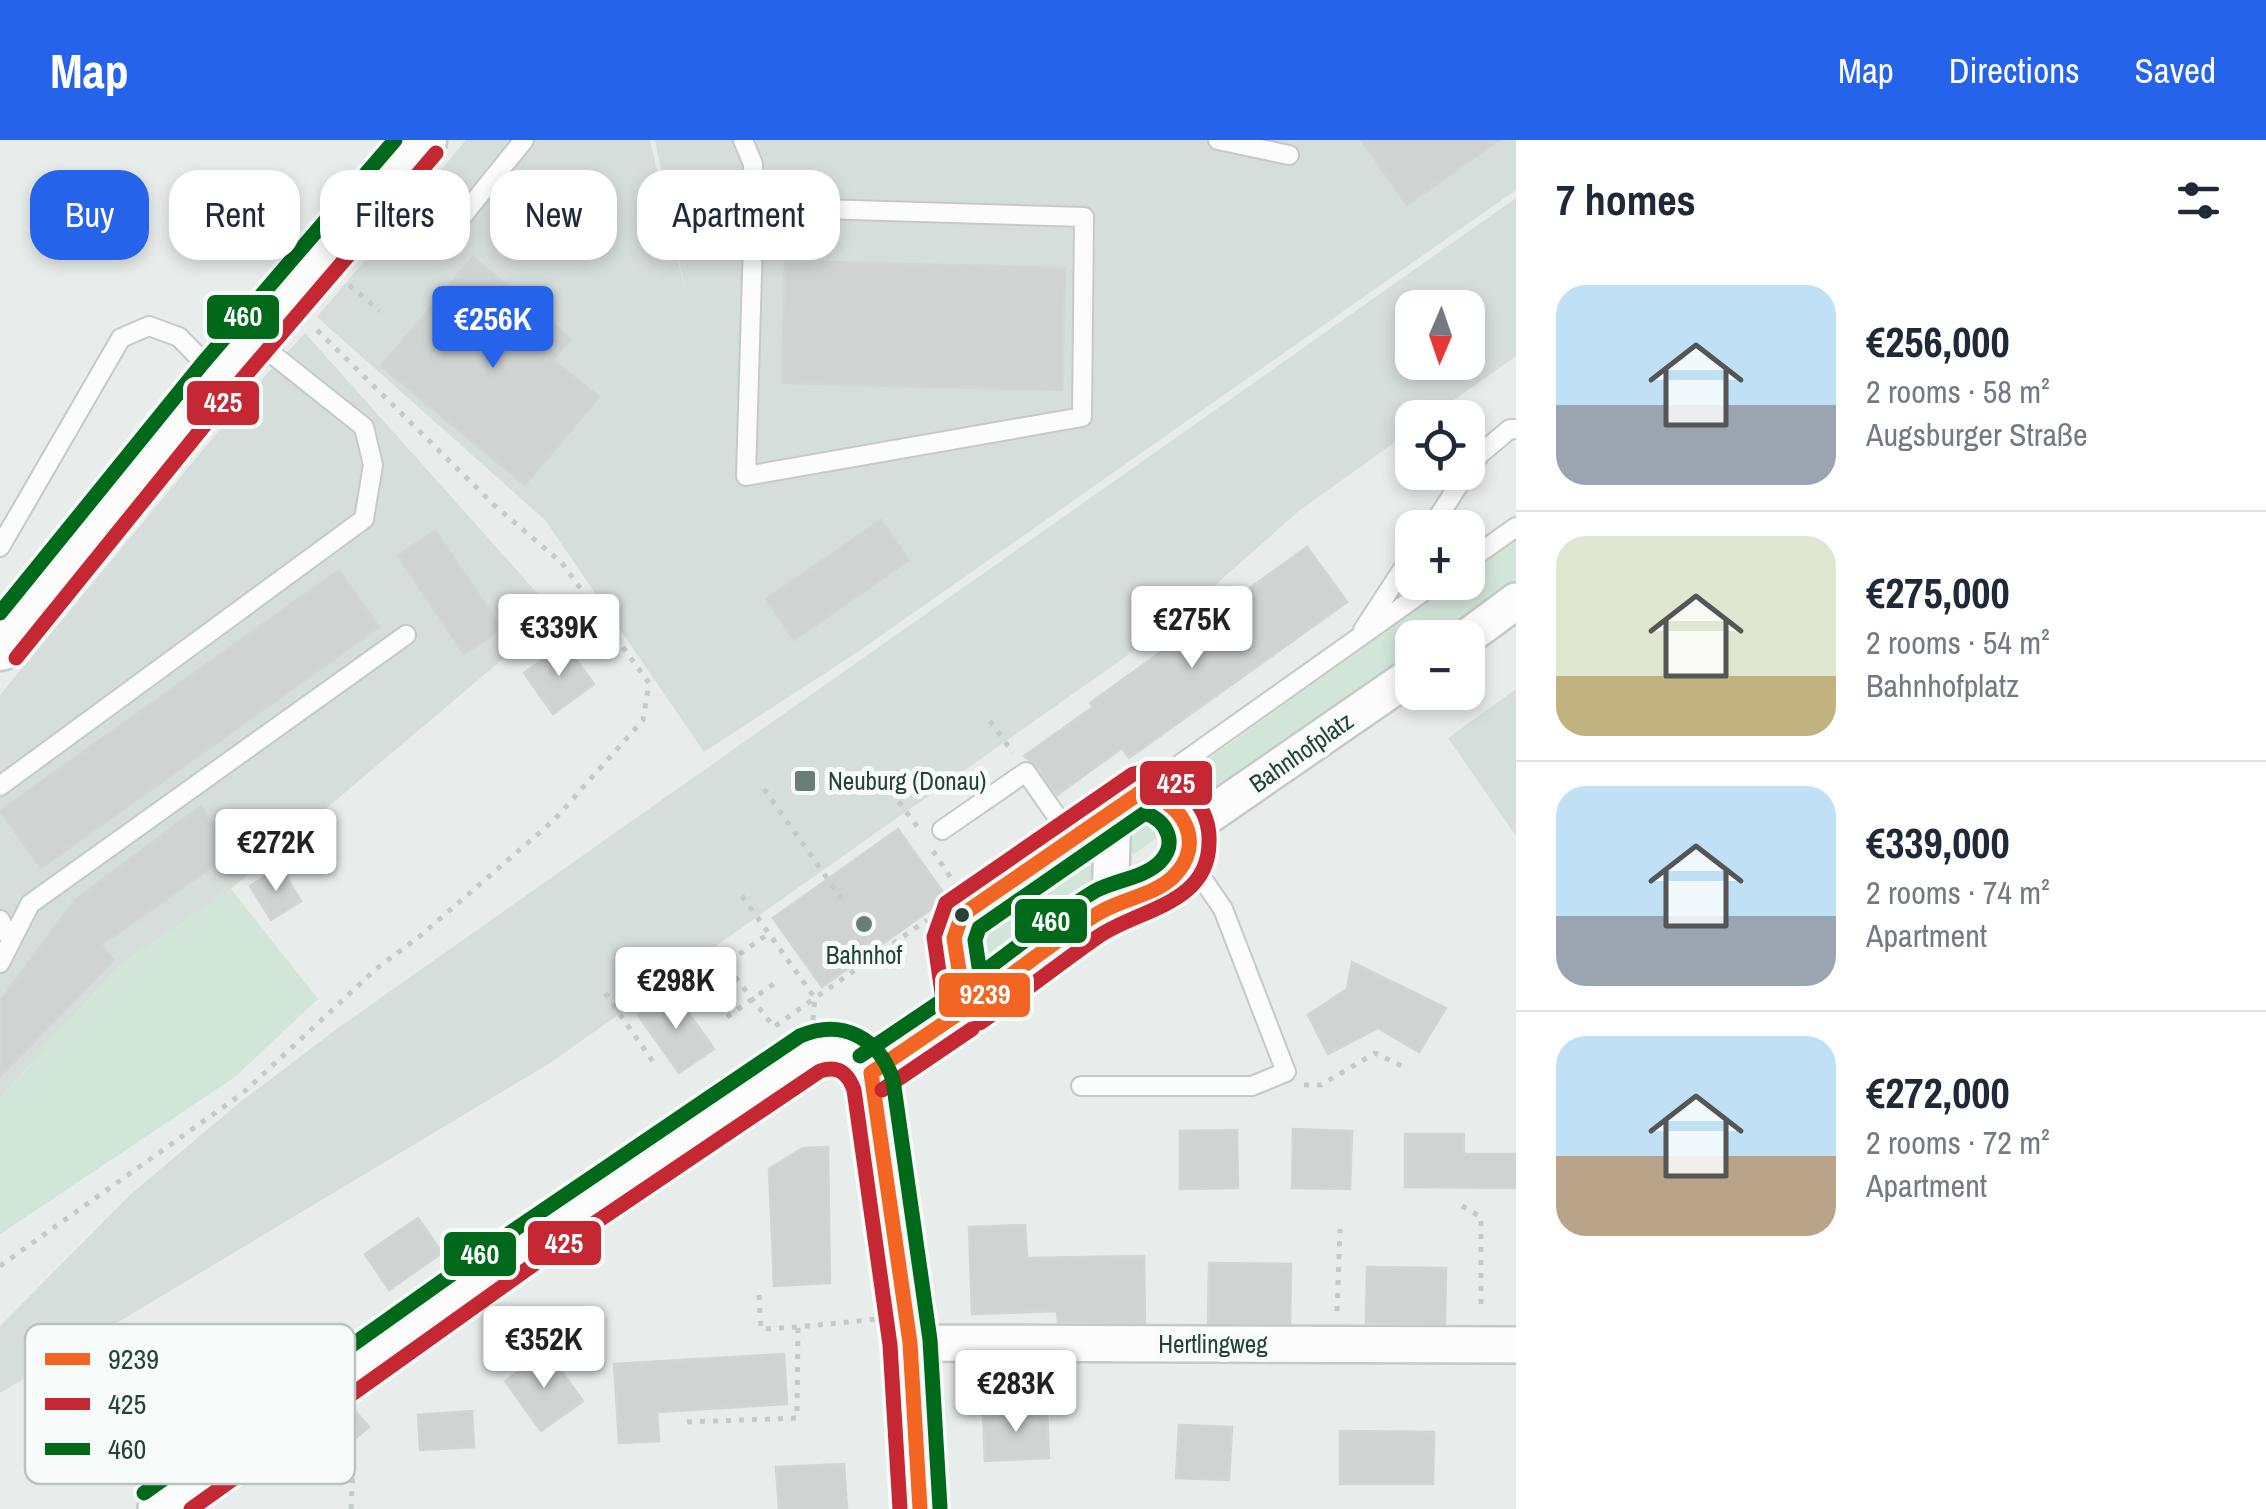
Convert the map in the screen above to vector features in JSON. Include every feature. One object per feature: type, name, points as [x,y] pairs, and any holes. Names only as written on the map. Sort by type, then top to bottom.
[{"type":"main road","points":[[0,644],[218,377],[421,140]]},
{"type":"street","points":[[1485,624],[1516,601]]},
{"type":"street","name":"Bahnhofplatz","points":[[871,1074],[1110,906],[1158,887],[1177,874],[1188,842],[1395,688]]},
{"type":"street","points":[[965,1010],[954,938],[962,915],[1127,801],[1154,793],[1177,806],[1188,842]]},
{"type":"street","points":[[1110,906],[1127,801]]},
{"type":"street","points":[[355,1368],[811,1053],[828,1048],[848,1050],[871,1074],[908,1330],[920,1509]]},
{"type":"street","name":"Hertlingweg","points":[[908,1330],[1336,1345],[1516,1346]]},
{"type":"street","points":[[156,1509],[191,1484]]},
{"type":"lane","points":[[470,207],[524,140]]},
{"type":"lane","points":[[743,140],[753,170]]},
{"type":"lane","points":[[1218,140],[1289,154]]},
{"type":"lane","points":[[754,207],[1084,218],[1082,417],[746,476],[754,207]]},
{"type":"lane","points":[[0,547],[121,338],[149,326],[178,336],[218,377]]},
{"type":"lane","points":[[0,786],[364,519],[373,465],[364,427],[252,338]]},
{"type":"lane","points":[[1485,450],[1510,429],[1516,429]]},
{"type":"lane","points":[[1485,549],[1516,527]]},
{"type":"lane","points":[[1357,638],[1395,581]]},
{"type":"lane","points":[[1127,801],[1411,600]]},
{"type":"lane","points":[[0,963],[30,904],[406,634]]},
{"type":"lane","points":[[934,836],[1026,772],[1071,837]]},
{"type":"lane","points":[[1081,1086],[1252,1086],[1286,1072],[1222,909],[1188,842]]},
{"type":"lane","points":[[0,920],[12,940]]},
{"type":"path","points":[[0,1266],[242,1093],[376,969],[554,820],[643,720],[649,683],[562,563],[494,505],[285,300]]},
{"type":"path","points":[[990,721],[1026,772]]},
{"type":"path","points":[[764,789],[846,904]]},
{"type":"path","points":[[892,791],[934,836]]},
{"type":"path","points":[[742,896],[815,998],[811,1053]]},
{"type":"path","points":[[768,934],[725,964],[774,1027],[880,952],[877,948]]},
{"type":"path","points":[[727,1018],[778,981]]},
{"type":"path","points":[[606,993],[654,1063]]},
{"type":"path","points":[[1252,1086],[1321,1084],[1375,1053],[1404,1067]]},
{"type":"path","points":[[1462,1206],[1482,1217],[1480,1345]]},
{"type":"path","points":[[1336,1345],[1340,1229]]},
{"type":"path","points":[[759,1296],[761,1329],[798,1326],[908,1330]]},
{"type":"path","points":[[687,1422],[797,1418],[798,1326]]},
{"type":"path","points":[[351,1509],[352,1484]]},
{"type":"shaded area","points":[[466,140],[650,140],[657,170],[637,170],[637,260],[678,260],[685,291],[679,260],[840,260],[840,170],[661,170],[655,140],[1516,140],[1516,190],[862,649],[704,752],[545,520],[317,317],[365,260],[470,260],[470,170],[441,170]]},
{"type":"shaded area","points":[[1516,198],[1516,356],[1485,378],[1485,290],[1395,290],[1395,380],[1482,380],[1454,400],[1395,400],[1395,442],[1300,510],[1169,626],[550,1063],[115,1324],[25,1324],[25,1378],[0,1393],[0,1326],[132,1193],[239,1103],[338,1028]]},
{"type":"shaded area","points":[[305,333],[556,614],[231,889],[121,964],[0,1098],[0,695],[255,387]]},
{"type":"shaded area","points":[[1516,689],[1516,836],[1448,738]]},
{"type":"green space","points":[[1516,538],[1516,583],[1464,620],[1402,620],[1430,600],[1485,600],[1485,561]]},
{"type":"green space","points":[[1395,625],[1395,669],[1205,806],[1184,776]]},
{"type":"green space","points":[[1148,817],[1158,817],[1173,826],[1133,855],[1129,846],[1132,828]]},
{"type":"green space","points":[[1093,866],[1104,874],[980,963],[975,950],[980,939],[1080,868]]},
{"type":"green space","points":[[231,889],[318,999],[235,1077],[0,1234],[0,1098],[121,964]]},
{"type":"building","points":[[1361,140],[1499,140],[1407,205]]},
{"type":"building","points":[[473,257],[571,339],[553,360],[599,397],[525,485],[381,366]]},
{"type":"building","points":[[785,261],[1065,268],[1062,390],[782,383]]},
{"type":"building","points":[[881,520],[909,560],[794,640],[766,599]]},
{"type":"building","points":[[435,530],[502,629],[464,654],[398,556]]},
{"type":"building","points":[[1307,547],[1347,602],[1129,758],[1122,748],[1057,795],[1036,765],[1024,756],[1093,707],[1090,703]]},
{"type":"building","points":[[339,570],[379,627],[41,868],[0,811]]},
{"type":"building","points":[[565,644],[594,684],[553,714],[524,673]]},
{"type":"building","points":[[201,806],[232,853],[101,945],[114,960],[0,1076],[0,1001],[74,901]]},
{"type":"building","name":"Bahnhof","points":[[898,829],[947,898],[822,987],[773,918]]},
{"type":"building","points":[[280,867],[301,901],[271,920],[250,886]]},
{"type":"building","points":[[1352,962],[1446,1008],[1419,1052],[1378,1028],[1328,1054],[1308,1015],[1347,989]]},
{"type":"building","points":[[673,991],[714,1049],[679,1073],[638,1015]]},
{"type":"building","points":[[1293,1129],[1352,1131],[1350,1189],[1292,1188]]},
{"type":"building","points":[[1237,1130],[1238,1188],[1180,1189],[1180,1131]]},
{"type":"building","points":[[1405,1134],[1464,1134],[1464,1154],[1516,1154],[1516,1188],[1405,1187]]},
{"type":"building","points":[[828,1147],[830,1283],[774,1286],[769,1169],[803,1148]]},
{"type":"building","points":[[418,1218],[442,1253],[389,1290],[365,1254]]},
{"type":"building","points":[[1025,1225],[1027,1258],[1144,1256],[1145,1323],[1058,1322],[1057,1311],[972,1314],[969,1227]]},
{"type":"building","points":[[1209,1263],[1291,1264],[1290,1323],[1208,1323]]},
{"type":"building","points":[[1367,1267],[1446,1268],[1445,1324],[1366,1323]]},
{"type":"building","points":[[547,1351],[583,1401],[541,1431],[505,1381]]},
{"type":"building","points":[[784,1354],[787,1404],[657,1412],[659,1441],[619,1443],[614,1364]]},
{"type":"building","points":[[1047,1410],[1049,1458],[985,1461],[983,1413]]},
{"type":"building","points":[[355,1411],[369,1427],[355,1439]]},
{"type":"building","points":[[472,1411],[474,1447],[420,1450],[418,1415]]},
{"type":"building","points":[[1179,1425],[1232,1427],[1229,1480],[1176,1478]]},
{"type":"building","points":[[1340,1431],[1434,1432],[1433,1484],[1340,1484]]},
{"type":"building","points":[[844,1464],[847,1509],[779,1509],[776,1467]]},
{"type":"transit line","name":"460","points":[[0,613],[202,364],[395,140]]},
{"type":"transit line","name":"425","points":[[16,658],[233,390],[436,153]]},
{"type":"transit line","name":"425","points":[[943,1000],[934,937],[946,903],[1133,774],[1160,775],[1183,788],[1199,805],[1208,826],[1206,863],[1197,879],[1169,902],[1099,936],[980,1023]]},
{"type":"transit line","name":"9239","points":[[1141,792],[1168,804],[1186,825],[1189,851],[1173,877],[1156,889],[1097,914],[965,1009],[954,938],[962,915],[1141,792]]},
{"type":"transit line","name":"460","points":[[1145,813],[1159,821],[1168,833],[1168,847],[1160,862],[1146,872],[1095,891],[980,974],[975,940],[979,928],[1145,813]]},
{"type":"transit line","name":"460","points":[[860,1056],[943,1000]]},
{"type":"transit line","name":"9239","points":[[871,1073],[965,1009]]},
{"type":"transit line","name":"460","points":[[355,1343],[800,1036],[830,1029],[844,1031],[868,1043],[887,1065],[893,1080],[930,1340],[940,1508]]},
{"type":"transit line","name":"425","points":[[882,1090],[972,1029]]},
{"type":"transit line","name":"425","points":[[355,1392],[537,1262],[820,1071],[837,1070],[849,1079],[854,1090],[890,1345],[900,1509]]},
{"type":"transit line","name":"9239","points":[[871,1073],[910,1343],[920,1509]]},
{"type":"transit line","name":"460","points":[[144,1493],[157,1484]]},
{"type":"transit line","name":"425","points":[[191,1509],[226,1484]]},
{"type":"place","name":"Neuburg (Donau)","points":[[805,781]]},
{"type":"place","name":"Bahnhof","points":[[864,924]]}]
